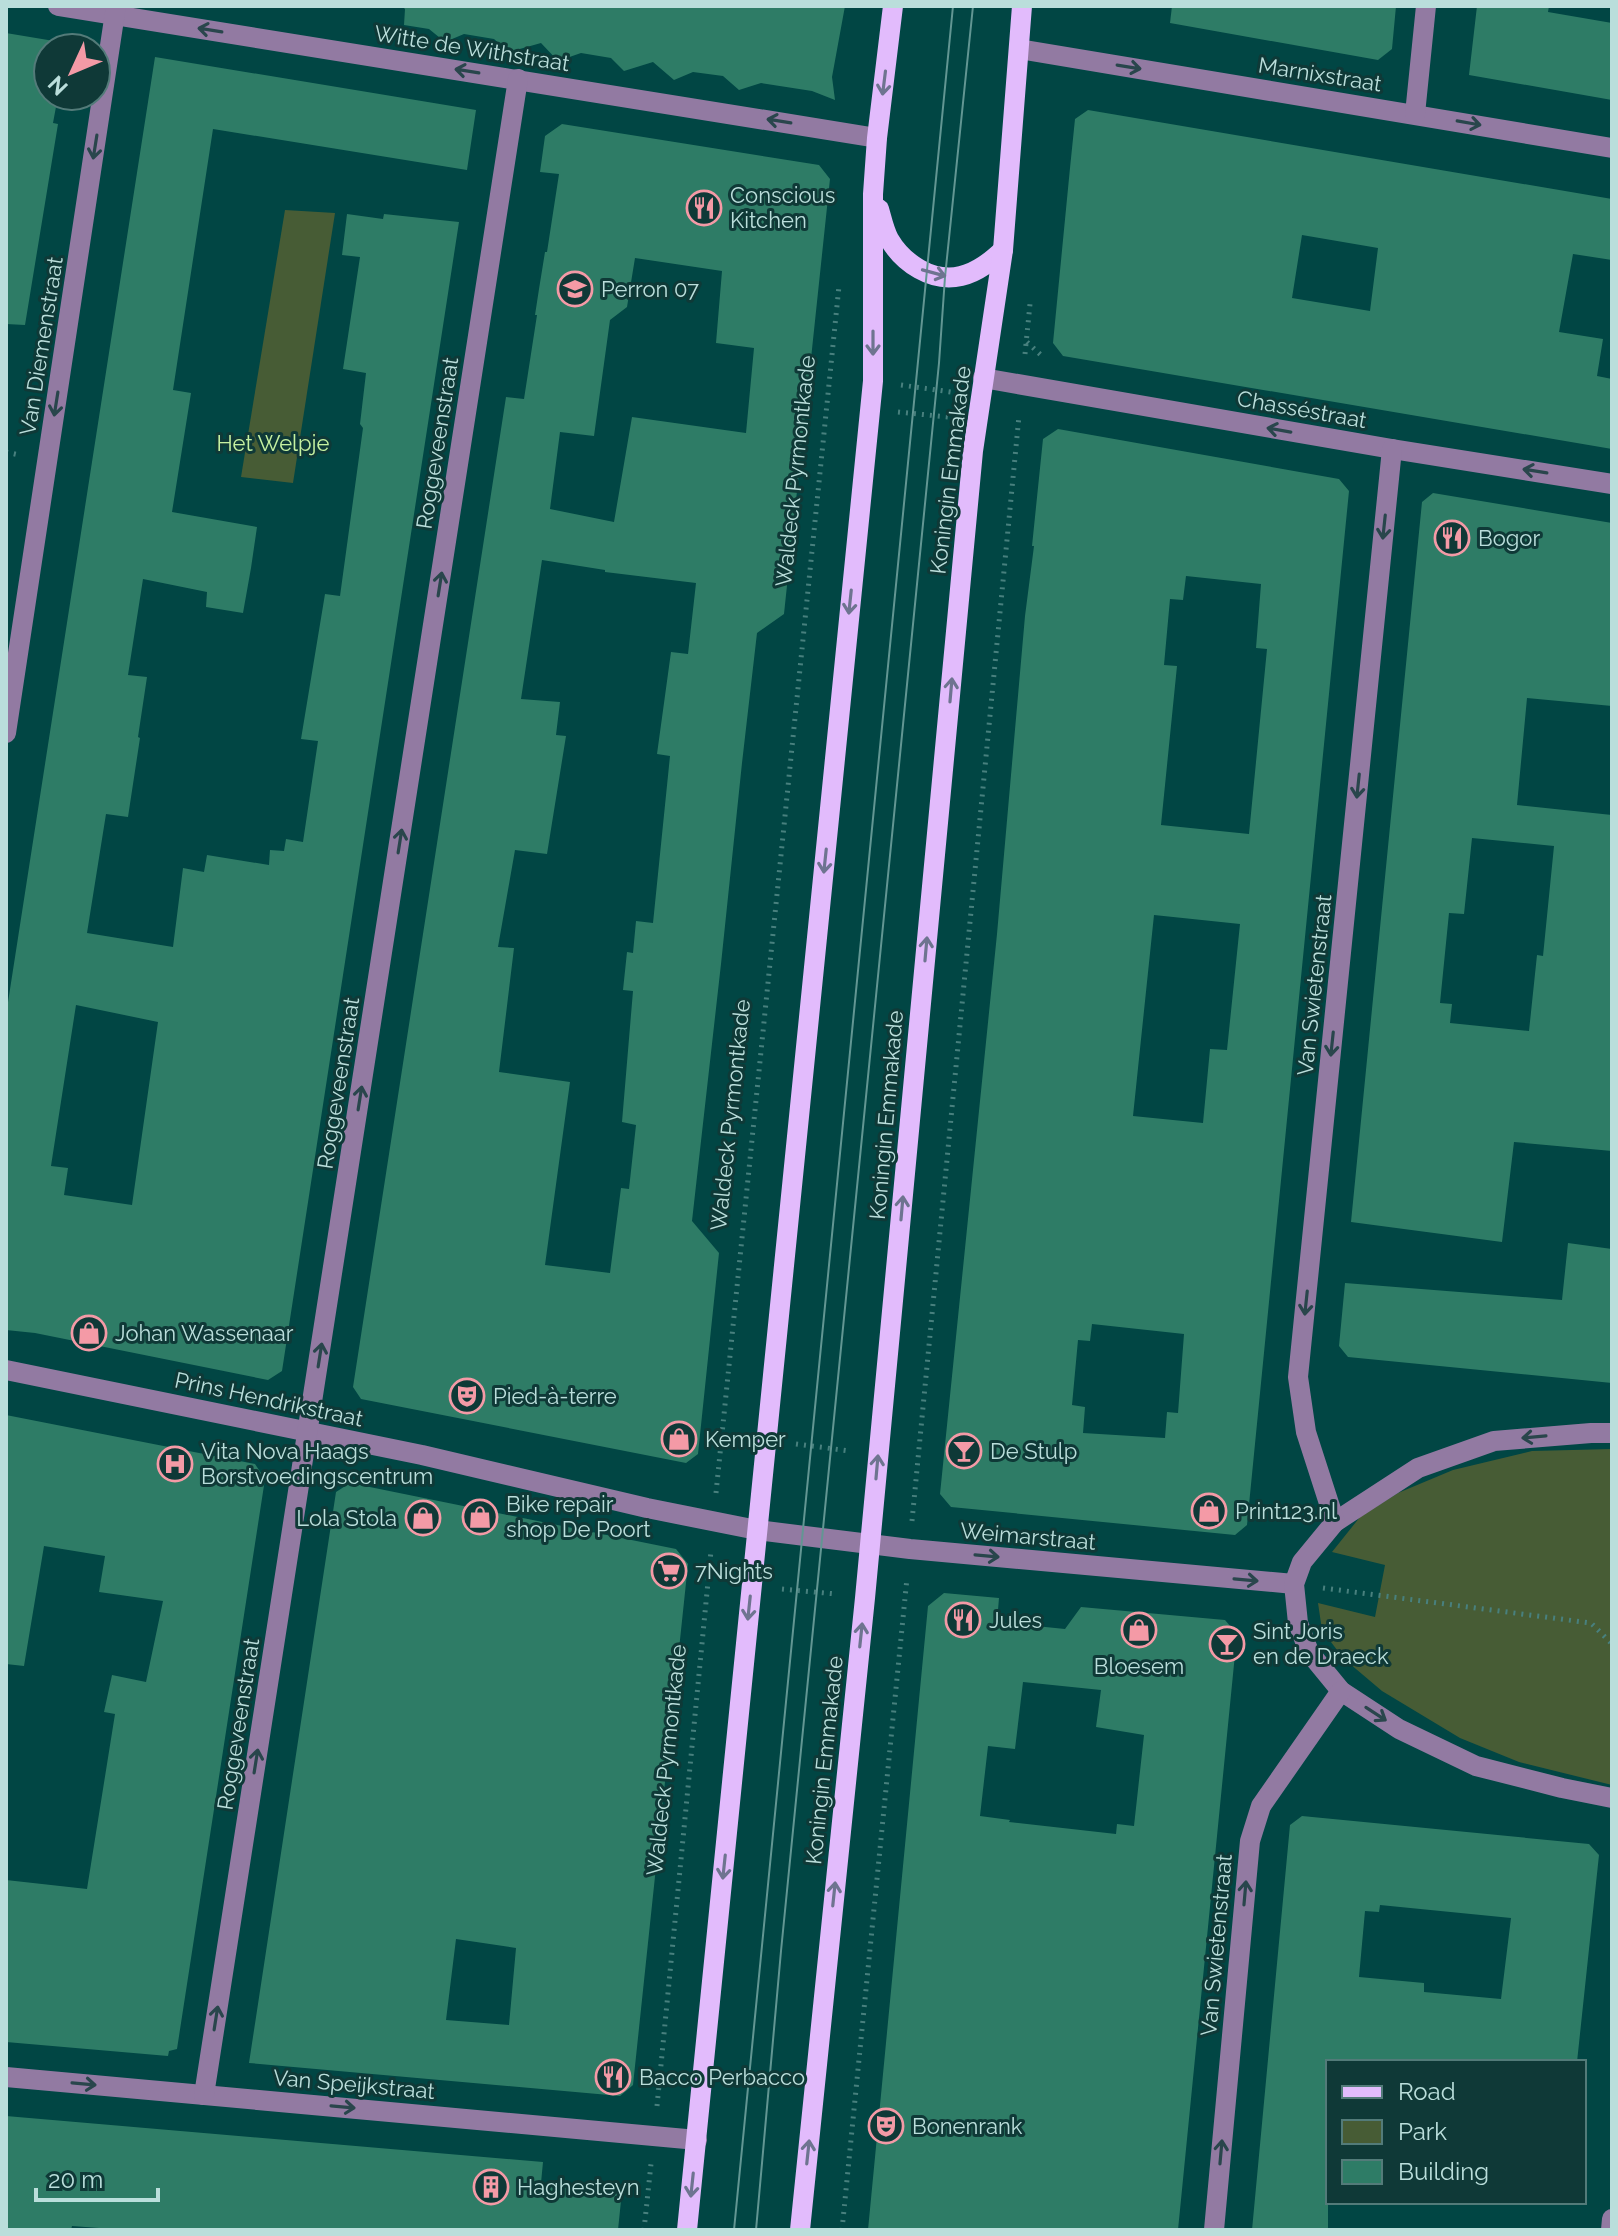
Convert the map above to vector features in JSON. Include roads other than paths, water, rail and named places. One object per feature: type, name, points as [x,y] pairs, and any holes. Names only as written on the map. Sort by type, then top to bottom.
[{"type":"main road","points":[[687,2230],[873,381],[873,194],[893,6]]},
{"type":"main road","name":"Koningin Emmakade","points":[[800,2230],[865,1598],[982,387],[1003,250],[1022,6]]},
{"type":"main road","points":[[873,194],[888,237],[901,256],[927,273],[960,277],[979,269],[1003,250]]},
{"type":"street","name":"Witte de Withstraat","points":[[58,6],[115,10],[877,138]]},
{"type":"street","points":[[1415,114],[1426,6]]},
{"type":"street","name":"Van Diemenstraat","points":[[6,733],[115,10]]},
{"type":"street","name":"Marnixstraat","points":[[1019,49],[1612,148]]},
{"type":"street","name":"Roggeveenstraat","points":[[204,2095],[518,79]]},
{"type":"street","name":"Chasséstraat","points":[[982,387],[1612,484]]},
{"type":"street","name":"Van Swietenstraat","points":[[1335,1522],[1306,1432],[1298,1377],[1392,449]]},
{"type":"street","name":"Prins Hendrikstraat","points":[[6,1370],[422,1455],[757,1530]]},
{"type":"street","points":[[1612,1433],[1494,1441],[1418,1468],[1335,1522],[1302,1562],[1294,1584],[1298,1623],[1309,1652],[1341,1691],[1399,1729],[1476,1766],[1612,1798]]},
{"type":"street","name":"Weimarstraat","points":[[757,1530],[910,1549],[1294,1584]]},
{"type":"street","name":"Van Swietenstraat","points":[[1214,2230],[1250,1841],[1261,1806],[1341,1691]]},
{"type":"street","name":"Van Speijkstraat","points":[[6,2077],[697,2140]]},
{"type":"street","points":[[1611,2230],[1612,2219]]},
{"type":"tram line","points":[[734,2230],[953,6]]},
{"type":"tram line","points":[[756,2230],[973,6]]},
{"type":"place","name":"Conscious Kitchen","points":[[704,208]]},
{"type":"place","name":"Perron 07","points":[[575,289]]},
{"type":"place","name":"Bogor","points":[[1452,538]]},
{"type":"place","name":"Johan Wassenaar","points":[[89,1333]]},
{"type":"place","name":"Pied-à-terre","points":[[467,1396]]},
{"type":"place","name":"Kemper","points":[[679,1439]]},
{"type":"place","name":"De Stulp","points":[[964,1451]]},
{"type":"place","name":"Vita Nova Haags Borstvoedingscentrum","points":[[175,1464]]},
{"type":"place","name":"Print123.nl","points":[[1209,1511]]},
{"type":"place","name":"Bike repair shop De Poort","points":[[480,1517]]},
{"type":"place","name":"Lola Stola","points":[[423,1518]]},
{"type":"place","name":"7Nights","points":[[669,1571]]},
{"type":"place","name":"Jules","points":[[963,1620]]},
{"type":"place","name":"Bloesem","points":[[1139,1630]]},
{"type":"place","name":"Sint Joris en de Draeck","points":[[1227,1644]]},
{"type":"place","name":"Bacco Perbacco","points":[[613,2077]]},
{"type":"place","name":"Bonenrank","points":[[886,2126]]},
{"type":"place","name":"Haghesteyn","points":[[491,2187]]},
{"type":"park label","name":"Het Welpje","points":[[273,443]]}]
